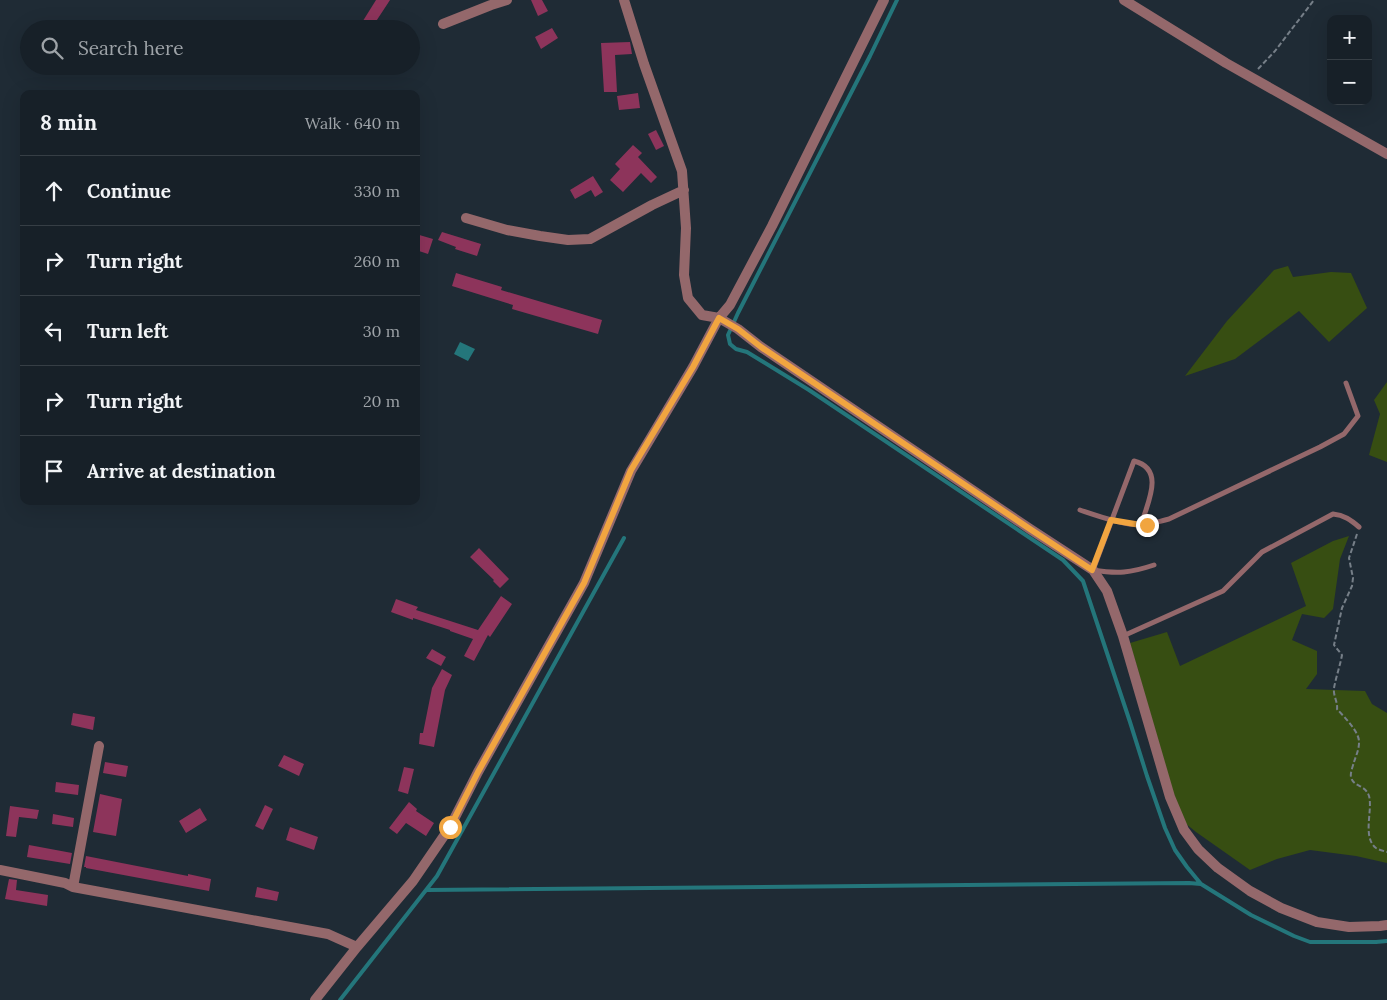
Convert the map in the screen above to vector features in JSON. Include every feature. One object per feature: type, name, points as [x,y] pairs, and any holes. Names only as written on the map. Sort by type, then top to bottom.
[{"type":"street","points":[[444,24],[507,0]]},
{"type":"street","points":[[624,0],[682,172],[686,228],[684,275],[688,298],[702,315],[719,318],[734,326],[761,347],[1092,570],[1107,591],[1170,797],[1184,830],[1198,849],[1218,868],[1250,891],[1280,908],[1317,922],[1349,927],[1387,925]]},
{"type":"street","points":[[314,1000],[413,881],[450,827],[478,772],[584,583],[631,470],[693,367],[719,318],[730,305],[772,226],[884,0]]},
{"type":"street","points":[[1124,0],[1226,63],[1387,154]]},
{"type":"street","points":[[466,218],[507,230],[540,236],[568,240],[590,239],[684,190]]},
{"type":"street","points":[[73,887],[99,746]]},
{"type":"street","points":[[0,870],[65,883],[73,887],[328,934],[357,947]]},
{"type":"lane","points":[[1080,510],[1111,520],[1141,525],[1169,518],[1320,447],[1344,434],[1358,416],[1346,383]]},
{"type":"lane","points":[[1141,525],[1153,485],[1150,473],[1142,463],[1134,461],[1092,570],[1112,573],[1135,571],[1154,565]]},
{"type":"lane","points":[[1122,636],[1223,591],[1262,552],[1333,514],[1349,519],[1360,527]]},
{"type":"path","points":[[1252,77],[1275,51],[1314,0]]},
{"type":"path","points":[[1360,527],[1349,558],[1352,586],[1342,608],[1334,645],[1342,655],[1334,691],[1338,704],[1337,709],[1354,728],[1360,742],[1351,777],[1355,784],[1364,787],[1368,795],[1371,840],[1376,848],[1387,852]]},
{"type":"green space","points":[[1288,266],[1293,277],[1331,272],[1351,273],[1367,308],[1329,342],[1299,311],[1235,359],[1185,376],[1227,321],[1274,270]]},
{"type":"green space","points":[[1387,382],[1387,462],[1369,455],[1380,414],[1374,400]]},
{"type":"green space","points":[[1349,536],[1340,559],[1333,609],[1324,618],[1302,614],[1292,640],[1317,651],[1317,674],[1306,689],[1365,691],[1372,704],[1387,713],[1387,863],[1356,856],[1310,850],[1277,859],[1250,870],[1185,823],[1173,792],[1130,643],[1167,632],[1180,666],[1306,606],[1291,563],[1333,541]]},
{"type":"water","points":[[460,342],[475,349],[468,361],[454,354]]},
{"type":"building","points":[[376,0],[390,0],[377,20],[364,20]]},
{"type":"building","points":[[531,0],[542,0],[548,11],[538,16]]},
{"type":"building","points":[[552,28],[558,38],[541,49],[535,37]]},
{"type":"building","points":[[630,42],[632,54],[615,55],[617,92],[604,92],[601,43]]},
{"type":"building","points":[[638,93],[640,108],[619,110],[617,96]]},
{"type":"building","points":[[656,130],[664,146],[656,150],[648,134]]},
{"type":"building","points":[[633,145],[642,153],[638,157],[657,177],[651,183],[641,173],[623,192],[610,180],[620,169],[615,164]]},
{"type":"building","points":[[593,176],[603,192],[595,197],[591,190],[575,199],[570,190]]},
{"type":"building","points":[[442,232],[481,244],[477,256],[455,249],[456,247],[438,240]]},
{"type":"building","points":[[420,235],[433,239],[428,254],[420,251]]},
{"type":"building","points":[[456,273],[502,287],[501,290],[602,320],[598,334],[512,309],[513,305],[452,286]]},
{"type":"building","points":[[479,548],[509,579],[500,588],[470,557]]},
{"type":"building","points":[[501,596],[512,604],[490,637],[488,635],[474,661],[464,656],[473,639],[391,612],[396,599],[418,607],[416,610],[478,630]]},
{"type":"building","points":[[432,649],[446,657],[441,666],[426,658]]},
{"type":"building","points":[[442,669],[452,675],[445,690],[434,747],[419,744],[420,733],[423,733],[432,688]]},
{"type":"building","points":[[73,713],[95,717],[93,730],[71,725]]},
{"type":"building","points":[[284,755],[304,764],[299,776],[278,766]]},
{"type":"building","points":[[105,762],[128,766],[126,777],[103,773]]},
{"type":"building","points":[[404,767],[414,769],[408,794],[398,791]]},
{"type":"building","points":[[56,782],[79,785],[78,795],[55,792]]},
{"type":"building","points":[[100,794],[122,799],[116,836],[93,832]]},
{"type":"building","points":[[409,802],[417,809],[416,811],[434,823],[426,836],[406,823],[397,834],[389,828]]},
{"type":"building","points":[[265,805],[273,809],[263,830],[255,826]]},
{"type":"building","points":[[10,806],[39,810],[37,819],[19,817],[16,837],[6,836]]},
{"type":"building","points":[[200,808],[207,820],[186,833],[179,821]]},
{"type":"building","points":[[53,814],[74,818],[73,827],[52,824]]},
{"type":"building","points":[[290,827],[318,837],[314,850],[286,840]]},
{"type":"building","points":[[29,845],[72,853],[70,864],[27,857]]},
{"type":"building","points":[[86,856],[211,879],[209,891],[86,868],[84,867]]},
{"type":"building","points":[[9,879],[17,880],[16,890],[48,895],[47,906],[5,899]]},
{"type":"building","points":[[257,887],[279,892],[277,901],[255,897]]},
{"type":"waterway","points":[[897,0],[738,313],[728,335],[730,344],[736,349],[747,352],[809,390],[1063,560],[1083,581],[1165,828],[1175,850],[1201,884],[1251,915],[1310,942],[1387,941]]},
{"type":"waterway","points":[[340,1000],[437,876],[624,538]]},
{"type":"waterway","points":[[427,890],[1201,884]]},
{"type":"route","points":[[450,827],[478,772],[584,583],[631,470],[693,367],[719,318],[738,329],[761,347],[1092,570],[1111,520],[1147,525]]}]
